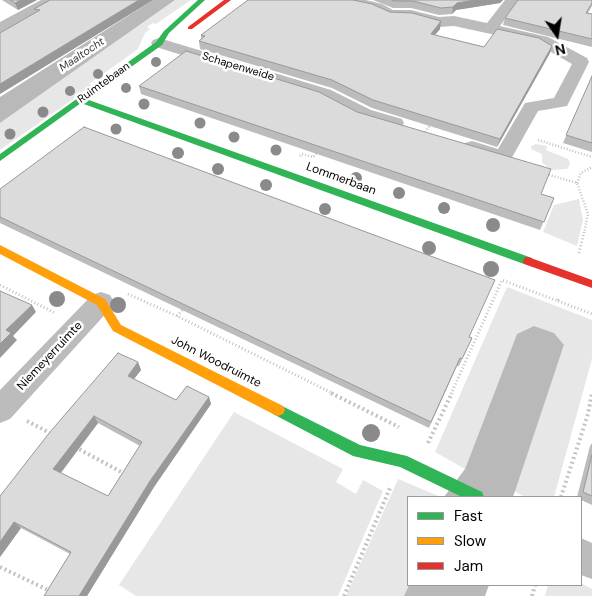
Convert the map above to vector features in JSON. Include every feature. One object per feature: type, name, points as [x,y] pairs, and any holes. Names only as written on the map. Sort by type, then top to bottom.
[{"type":"street","points":[[0,28],[52,0]]},
{"type":"street","name":"Ruimtebaan","points":[[0,158],[159,43],[166,32],[202,0]]},
{"type":"street","points":[[159,43],[186,32],[228,0]]},
{"type":"street","points":[[347,0],[377,7],[390,14],[411,15],[439,22],[454,21],[542,40],[586,61],[561,102],[531,106],[503,157],[460,143]]},
{"type":"street","points":[[491,28],[512,0]]},
{"type":"street","points":[[0,11],[20,17]]},
{"type":"street","name":"Schapenweide","points":[[159,43],[325,94],[364,114],[430,125]]},
{"type":"street","name":"Lommerbaan","points":[[80,100],[592,284]]},
{"type":"street","name":"John Woodruimte","points":[[0,249],[112,297],[118,328],[358,451],[402,462],[475,496]]},
{"type":"street","name":"Niemeyerruimte","points":[[1,409],[79,326],[112,297]]},
{"type":"path","points":[[516,133],[592,157]]},
{"type":"path","points":[[286,174],[302,154],[313,157],[324,143]]},
{"type":"path","points":[[503,157],[524,168],[577,183]]},
{"type":"path","points":[[558,301],[568,275],[581,250],[588,214],[577,183],[581,174],[592,167]]},
{"type":"path","points":[[416,468],[468,358],[502,280],[592,314]]},
{"type":"path","points":[[0,285],[79,326]]},
{"type":"path","points":[[112,297],[178,316],[402,429]]},
{"type":"path","points":[[178,316],[190,301]]},
{"type":"path","points":[[460,354],[468,358]]},
{"type":"path","points":[[561,496],[590,415],[592,393]]},
{"type":"path","points":[[1,409],[54,435]]},
{"type":"path","points":[[420,438],[428,442]]},
{"type":"path","points":[[71,444],[130,476]]},
{"type":"path","points":[[344,596],[402,462]]},
{"type":"path","points":[[0,567],[59,596]]},
{"type":"shaded area","points":[[175,0],[191,0],[156,24],[153,23],[147,27],[150,29],[145,33],[138,49],[89,84],[92,86],[0,150],[0,123]]},
{"type":"shaded area","points":[[536,144],[547,146],[546,150],[568,159],[570,164],[567,169],[552,170],[545,165],[542,162],[542,154],[531,149],[531,146]]},
{"type":"shaded area","points":[[579,199],[583,220],[577,246],[543,232],[554,205]]},
{"type":"shaded area","points":[[507,287],[592,320],[592,359],[554,496],[523,496],[514,491],[564,346],[553,333],[534,326],[517,334],[465,469],[435,452]]},
{"type":"shaded area","points":[[234,412],[343,469],[336,482],[356,494],[363,480],[383,491],[338,596],[136,596],[119,585]]},
{"type":"shaded area","points":[[398,479],[439,496],[407,496],[407,586],[409,586],[404,596],[346,596]]},
{"type":"shaded area","points":[[582,584],[592,589],[592,596],[545,596],[548,586],[582,586]]},
{"type":"water","name":"Maaltocht","points":[[153,0],[175,0],[0,123],[0,97]]},
{"type":"water","points":[[534,326],[554,333],[564,345],[513,496],[445,496],[465,469],[517,334]]},
{"type":"water","points":[[409,586],[489,586],[485,596],[404,596]]},
{"type":"building","points":[[50,0],[139,0],[0,84],[0,33],[40,10],[34,9]]},
{"type":"building","points":[[248,0],[353,0],[372,4],[390,12],[412,13],[441,21],[431,34],[484,47],[497,29],[539,38],[552,46],[500,139],[373,100],[332,80],[199,41],[205,36],[201,35]]},
{"type":"building","points":[[392,0],[475,0],[457,3],[453,7],[441,8],[413,1]]},
{"type":"building","points":[[518,0],[592,0],[586,13],[592,14],[592,39],[505,18]]},
{"type":"building","points":[[186,51],[319,92],[357,112],[551,169],[541,194],[554,198],[544,222],[139,86]]},
{"type":"building","points":[[592,76],[592,143],[566,135]]},
{"type":"building","points":[[84,127],[495,280],[469,337],[472,338],[462,359],[460,358],[431,422],[0,217],[0,189]]},
{"type":"building","points":[[0,291],[32,305],[6,330],[11,333],[0,344]]},
{"type":"building","points":[[118,353],[138,362],[128,376],[176,400],[187,386],[209,397],[150,481],[79,596],[44,596],[71,552],[14,522],[0,542],[0,496],[50,432]],"holes":[[[94,416],[142,442],[108,496],[53,469]]]},
{"type":"building","points":[[592,455],[592,496],[583,492]]},
{"type":"traffic: fast","points":[[0,158],[159,43],[166,32],[202,0]]},
{"type":"traffic: fast","points":[[80,100],[528,261]]},
{"type":"traffic: fast","points":[[278,410],[358,451],[402,461],[475,496]]},
{"type":"traffic: slow","points":[[0,249],[101,302],[117,328],[278,410]]},
{"type":"traffic: jam","points":[[190,28],[228,0]]},
{"type":"traffic: jam","points":[[528,261],[592,284]]}]
